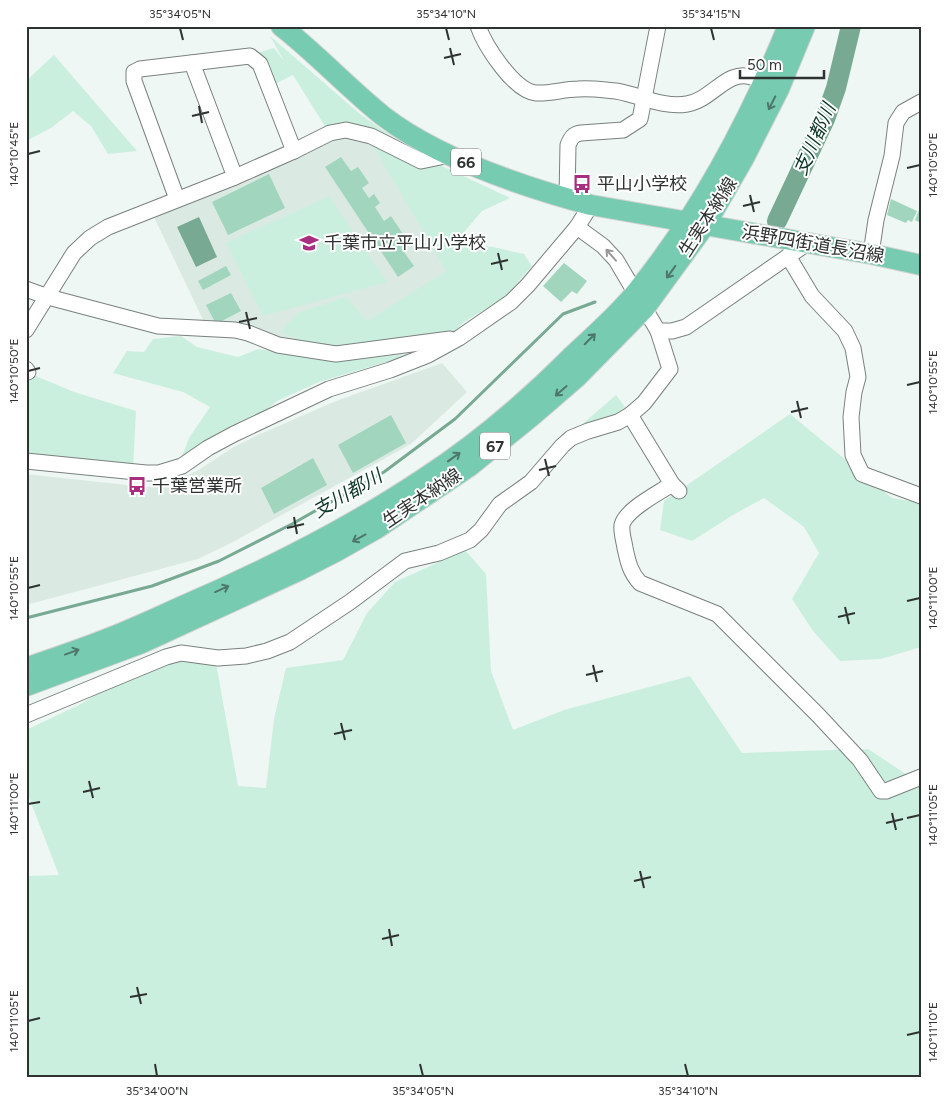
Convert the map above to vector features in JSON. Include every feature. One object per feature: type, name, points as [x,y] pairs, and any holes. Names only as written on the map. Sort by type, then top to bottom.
[{"type":"main road","name":"浜野四街道長沼線","points":[[281,26],[384,117],[416,139],[505,178],[591,205],[871,254],[921,265]]},
{"type":"main road","name":"生実本納線","points":[[698,223],[765,83],[788,26]]},
{"type":"main road","name":"生実本納線","points":[[26,686],[142,643],[298,571],[376,529],[470,466],[532,416],[576,378],[640,301],[744,158],[770,106],[805,26]]},
{"type":"main road","name":"生実本納線","points":[[26,668],[111,638],[244,579],[373,511],[426,478],[489,431],[640,301]]},
{"type":"street","points":[[478,26],[486,47],[497,62],[523,87],[534,93],[548,93],[579,88],[617,92],[658,103],[686,104],[699,101],[729,79],[738,75],[750,76],[765,83]]},
{"type":"street","points":[[567,198],[568,145],[571,138],[575,134],[623,130],[640,119],[658,26]]},
{"type":"street","points":[[177,199],[133,76],[134,72],[140,69],[250,56],[260,64],[294,151]]},
{"type":"street","points":[[192,63],[235,176]]},
{"type":"street","points":[[871,254],[876,220],[892,156],[896,123],[903,112],[921,102]]},
{"type":"street","points":[[26,330],[74,253],[90,238],[108,227],[235,176],[294,151],[330,133],[346,130],[370,136],[421,161],[450,155]]},
{"type":"street","points":[[26,461],[146,473],[159,473],[171,470],[182,466],[208,448],[234,434],[329,389],[390,370],[428,355],[459,338],[511,302],[528,285],[577,227],[591,205]]},
{"type":"street","points":[[26,715],[166,657],[181,653],[218,658],[246,656],[267,651],[290,642],[350,602],[405,561],[439,553],[470,540],[481,530],[500,504],[532,482],[571,438],[618,422],[644,403],[670,369],[658,331],[616,260],[602,246],[577,227]]},
{"type":"street","points":[[658,331],[672,331],[686,327],[806,244]]},
{"type":"street","points":[[788,256],[812,296],[844,331],[853,348],[858,377],[851,417],[853,455],[862,474],[921,496]]},
{"type":"street","points":[[26,289],[158,326],[235,330],[278,345],[336,354],[459,338]]},
{"type":"street","points":[[630,415],[676,487],[634,509],[622,525],[622,534],[629,566],[634,576],[640,583],[717,614],[860,760],[882,791],[921,778]]},
{"type":"shaded area","points":[[270,36],[360,114],[388,134],[425,158],[510,198],[482,211],[459,238],[465,245],[493,247],[524,254],[532,266],[505,297],[464,322],[453,333],[321,348],[281,332],[298,313],[346,297],[367,321],[446,271],[372,144],[326,128],[293,75],[269,87],[257,53],[274,48],[284,61]]},
{"type":"shaded area","points":[[54,55],[137,151],[108,154],[91,126],[73,111],[51,128],[26,141],[26,81]]},
{"type":"shaded area","name":"千葉市立平山小学校","points":[[341,132],[366,141],[427,170],[450,169],[441,208],[458,271],[384,331],[279,342],[206,326],[153,215]]},
{"type":"shaded area","points":[[329,196],[387,282],[263,316],[226,243]]},
{"type":"shaded area","points":[[199,217],[217,257],[196,267],[177,227]]},
{"type":"shaded area","points":[[181,336],[197,347],[238,357],[258,349],[332,360],[413,354],[319,382],[277,401],[233,438],[180,462],[189,438],[210,407],[183,392],[113,373],[127,351],[144,352],[153,339]]},
{"type":"shaded area","name":"千葉営業所","points":[[442,363],[467,392],[411,444],[231,543],[198,559],[26,605],[26,474],[145,487],[161,486],[197,471],[232,448],[260,434],[336,401]]},
{"type":"shaded area","points":[[26,372],[74,392],[136,411],[133,468],[26,456]]},
{"type":"shaded area","points":[[616,395],[628,411],[571,434]]},
{"type":"shaded area","points":[[790,414],[892,498],[921,503],[921,647],[881,659],[840,661],[813,631],[792,599],[819,553],[804,527],[764,498],[692,541],[660,530],[664,501]]},
{"type":"shaded area","points":[[465,550],[486,574],[491,671],[513,730],[564,710],[690,676],[742,753],[868,749],[921,784],[921,1078],[26,1078],[26,876],[59,875],[26,790],[26,730],[81,704],[159,653],[216,663],[238,786],[266,788],[274,719],[286,668],[343,660],[367,613],[395,582]]},
{"type":"building","points":[[341,157],[351,171],[358,167],[369,183],[362,188],[369,198],[374,194],[380,203],[375,207],[384,221],[391,216],[409,243],[401,248],[414,266],[398,277],[325,167]]},
{"type":"building","points":[[269,174],[285,208],[228,235],[212,202]]},
{"type":"building","points":[[891,199],[917,211],[912,222],[908,220],[906,223],[887,215]]},
{"type":"building","points":[[919,210],[921,210],[921,223],[915,220]]},
{"type":"building","points":[[564,263],[587,281],[577,294],[572,291],[561,302],[543,286]]},
{"type":"building","points":[[226,266],[231,275],[203,290],[198,281]]},
{"type":"building","points":[[231,293],[241,311],[216,324],[206,305]]},
{"type":"building","points":[[391,415],[406,443],[353,473],[338,445]]},
{"type":"building","points":[[313,458],[327,485],[274,514],[261,488]]},
{"type":"waterway","name":"支川都川","points":[[777,221],[825,119],[836,88],[851,26]]},
{"type":"waterway","name":"支川都川","points":[[26,618],[152,586],[219,561],[292,524],[384,472],[455,419],[563,314],[595,302]]},
{"type":"place","name":"平山小学校","points":[[582,184]]},
{"type":"place","name":"千葉市立平山小学校","points":[[309,243]]},
{"type":"place","name":"千葉営業所","points":[[137,486]]}]
